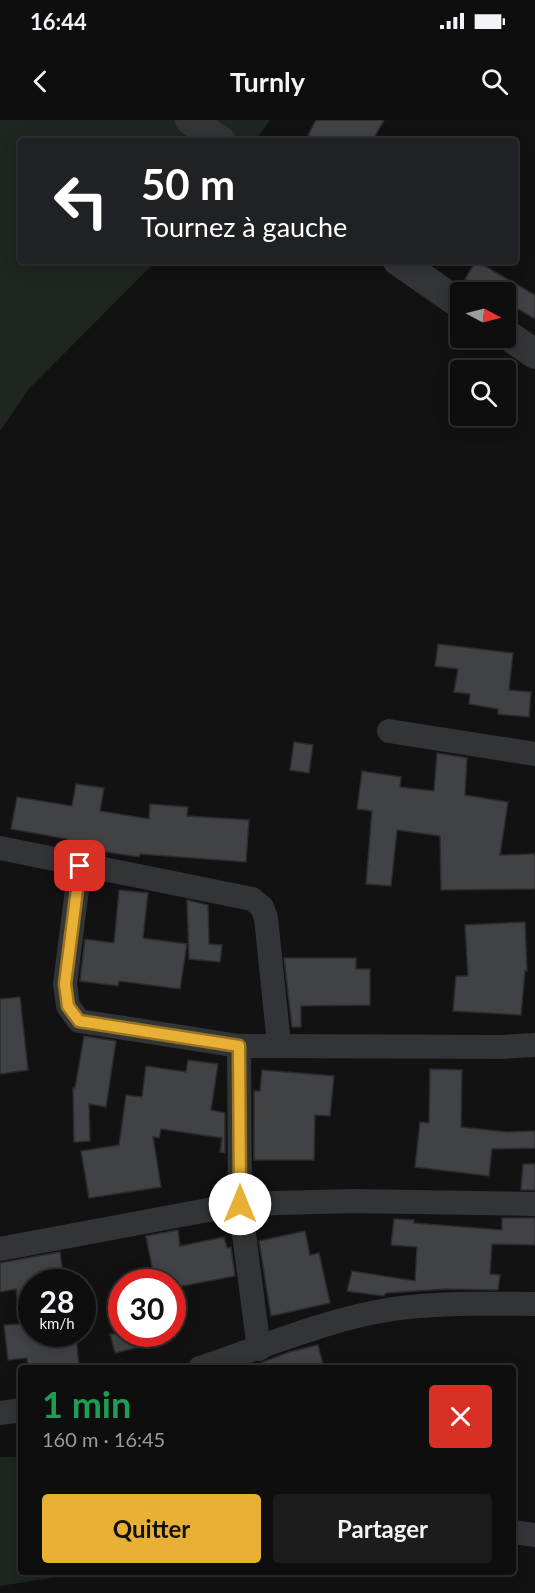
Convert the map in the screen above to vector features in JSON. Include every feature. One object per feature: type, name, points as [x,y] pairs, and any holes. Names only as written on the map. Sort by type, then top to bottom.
[{"type":"street","points":[[190,120],[217,138]]},
{"type":"street","points":[[402,264],[450,296]]},
{"type":"street","points":[[516,341],[535,354]]},
{"type":"street","points":[[390,731],[535,754]]},
{"type":"street","points":[[0,848],[80,866],[252,898],[262,907],[266,918],[279,1044]]},
{"type":"street","points":[[80,866],[65,984],[68,1006],[79,1021],[239,1046],[279,1044],[500,1047],[535,1045]]},
{"type":"street","points":[[239,1046],[240,1204],[258,1349]]},
{"type":"street","points":[[0,1249],[196,1215],[240,1204],[353,1201],[535,1204]]},
{"type":"street","points":[[209,1365],[344,1320],[394,1309],[456,1304],[535,1304]]},
{"type":"street","points":[[0,1413],[18,1410]]},
{"type":"street","points":[[516,1532],[535,1535]]},
{"type":"shaded area","points":[[0,120],[270,120],[257,138],[18,138],[18,264],[153,264],[28,390],[0,431]]},
{"type":"shaded area","points":[[0,1457],[18,1457],[18,1575],[71,1575],[0,1586]]},
{"type":"building","points":[[316,120],[384,120],[374,138],[313,138],[308,135]]},
{"type":"building","points":[[474,264],[481,264],[512,282],[471,282],[465,279]]},
{"type":"building","points":[[516,284],[535,295],[535,319],[516,308]]},
{"type":"building","points":[[438,644],[513,653],[509,690],[531,692],[529,717],[498,714],[498,709],[469,704],[470,694],[454,692],[458,669],[435,666]]},
{"type":"building","points":[[294,742],[313,745],[309,773],[290,770]]},
{"type":"building","points":[[437,753],[467,758],[465,795],[508,802],[500,855],[535,854],[535,889],[441,890],[440,836],[397,830],[391,886],[366,884],[372,811],[357,809],[362,771],[401,777],[400,787],[434,791]]},
{"type":"building","points":[[76,784],[104,788],[100,811],[149,819],[150,804],[188,807],[187,816],[249,820],[246,862],[140,854],[139,857],[66,846],[67,839],[11,829],[17,797],[72,806]]},
{"type":"building","points":[[119,890],[148,893],[143,938],[187,944],[180,989],[119,981],[118,986],[80,981],[85,939],[114,943]]},
{"type":"building","points":[[187,900],[208,905],[209,944],[222,945],[220,962],[189,959]]},
{"type":"building","points":[[525,922],[527,971],[525,971],[521,1015],[453,1011],[456,976],[468,976],[465,925]]},
{"type":"building","points":[[284,958],[356,958],[356,969],[370,969],[370,1005],[301,1006],[301,1027],[292,1027]]},
{"type":"building","points":[[20,997],[28,1070],[0,1074],[0,999]]},
{"type":"building","points":[[84,1036],[116,1041],[106,1107],[89,1104],[90,1141],[74,1142],[73,1088],[75,1088]]},
{"type":"building","points":[[188,1060],[218,1064],[211,1110],[225,1113],[225,1153],[220,1152],[222,1138],[161,1129],[159,1138],[153,1137],[161,1187],[89,1198],[81,1151],[119,1145],[126,1095],[142,1097],[146,1066],[186,1072]]},
{"type":"building","points":[[430,1069],[462,1070],[461,1127],[507,1132],[535,1131],[535,1148],[492,1149],[489,1176],[415,1167],[420,1122],[429,1123]]},
{"type":"building","points":[[262,1070],[334,1076],[330,1116],[315,1115],[314,1160],[254,1160],[254,1091],[260,1091]]},
{"type":"building","points":[[523,1164],[535,1164],[535,1190],[521,1190]]},
{"type":"building","points":[[502,1218],[535,1218],[535,1245],[492,1244],[490,1274],[500,1275],[498,1290],[446,1289],[387,1293],[383,1296],[347,1291],[352,1271],[415,1281],[417,1247],[391,1245],[394,1219],[414,1220],[414,1223],[502,1230]]},
{"type":"building","points":[[178,1230],[180,1246],[224,1237],[227,1248],[231,1247],[235,1276],[186,1285],[186,1269],[152,1269],[146,1236]]},
{"type":"building","points":[[305,1231],[310,1255],[319,1253],[330,1303],[271,1316],[259,1241]]},
{"type":"building","points":[[60,1252],[62,1269],[18,1269],[18,1306],[16,1289],[0,1292],[0,1263]]},
{"type":"building","points":[[18,1324],[18,1347],[77,1347],[79,1365],[28,1365],[27,1358],[8,1360],[4,1325]]},
{"type":"building","points":[[318,1345],[323,1365],[256,1365],[289,1352]]},
{"type":"building","points":[[113,1347],[139,1347],[115,1353]]},
{"type":"route","points":[[80,866],[65,984],[68,1006],[79,1021],[239,1046],[240,1204]]}]
